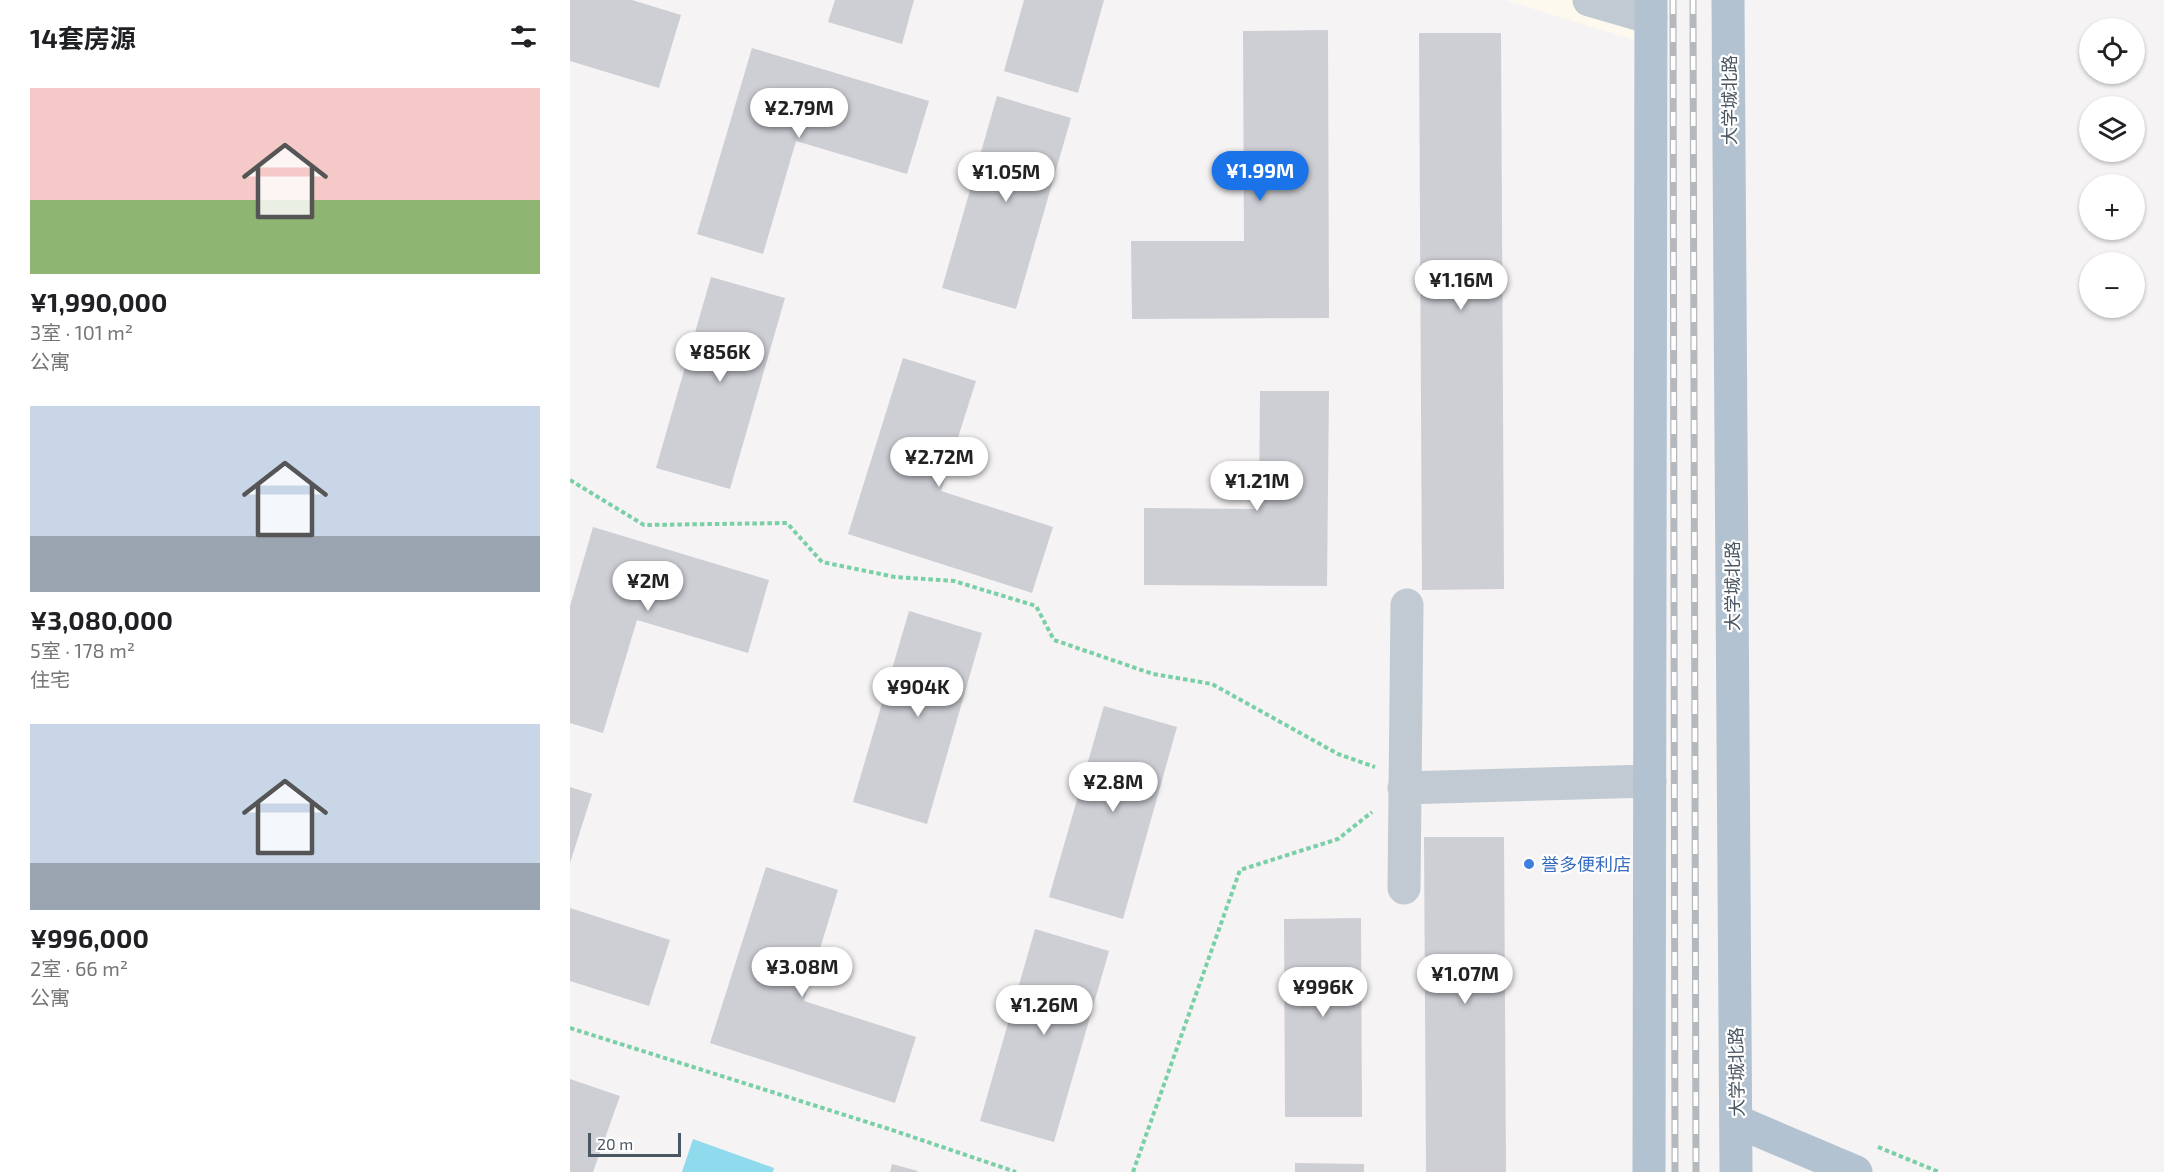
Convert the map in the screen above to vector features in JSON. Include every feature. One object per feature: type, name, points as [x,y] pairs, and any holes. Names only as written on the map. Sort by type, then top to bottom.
[{"type":"main road","name":"大学城北路","points":[[1728,0],[1736,1172]]},
{"type":"main road","points":[[1649,1172],[1651,9]]},
{"type":"main road","points":[[1736,1121],[1856,1172]]},
{"type":"lane","points":[[1589,0],[1651,9]]},
{"type":"lane","points":[[1404,888],[1407,605]]},
{"type":"lane","points":[[1404,788],[1650,781]]},
{"type":"path","points":[[570,480],[644,525],[787,523],[822,562],[895,577],[954,581],[1036,606],[1054,640],[1153,674],[1212,684],[1338,754],[1380,768],[1404,788],[1338,839],[1240,870],[1133,1172]]},
{"type":"path","points":[[570,1028],[892,1130],[1016,1172]]},
{"type":"shaded area","points":[[1505,0],[1633,0],[1634,40]]},
{"type":"water","points":[[693,1139],[774,1168],[773,1172],[682,1172]]},
{"type":"building","points":[[570,0],[632,0],[681,15],[659,88],[570,61]]},
{"type":"building","points":[[835,0],[914,0],[902,44],[828,22]]},
{"type":"building","points":[[1024,0],[1104,0],[1078,93],[1004,71]]},
{"type":"building","points":[[1328,30],[1329,318],[1132,319],[1131,241],[1244,241],[1243,31]]},
{"type":"building","points":[[1419,33],[1501,33],[1504,589],[1422,590]]},
{"type":"building","points":[[752,48],[929,101],[907,174],[796,141],[763,254],[697,234]]},
{"type":"building","points":[[997,96],[1071,118],[1016,309],[942,288]]},
{"type":"building","points":[[711,277],[785,298],[730,489],[656,468]]},
{"type":"building","points":[[903,358],[976,381],[941,491],[1053,527],[1032,593],[848,534]]},
{"type":"building","points":[[1260,391],[1329,391],[1327,586],[1144,585],[1144,508],[1259,509]]},
{"type":"building","points":[[593,527],[769,580],[748,653],[637,620],[603,733],[570,723],[570,606]]},
{"type":"building","points":[[909,611],[982,633],[927,824],[853,802]]},
{"type":"building","points":[[1104,706],[1177,727],[1123,919],[1049,897]]},
{"type":"building","points":[[570,787],[592,794],[570,863]]},
{"type":"building","points":[[1424,837],[1504,837],[1506,1172],[1426,1172]]},
{"type":"building","points":[[766,867],[838,890],[804,1001],[916,1037],[895,1103],[710,1043]]},
{"type":"building","points":[[570,908],[670,940],[649,1006],[570,981]]},
{"type":"building","points":[[1361,918],[1362,1117],[1285,1117],[1284,919]]},
{"type":"building","points":[[1035,929],[1109,951],[1054,1142],[980,1121]]},
{"type":"building","points":[[570,1079],[620,1096],[593,1172],[570,1172]]},
{"type":"building","points":[[1295,1163],[1364,1164],[1364,1172],[1295,1172]]},
{"type":"building","points":[[892,1164],[918,1171],[890,1172]]},
{"type":"railway","points":[[1673,0],[1675,1172]]},
{"type":"railway","points":[[1693,0],[1696,1172]]},
{"type":"place","name":"誉多便利店","points":[[1529,864]]}]
